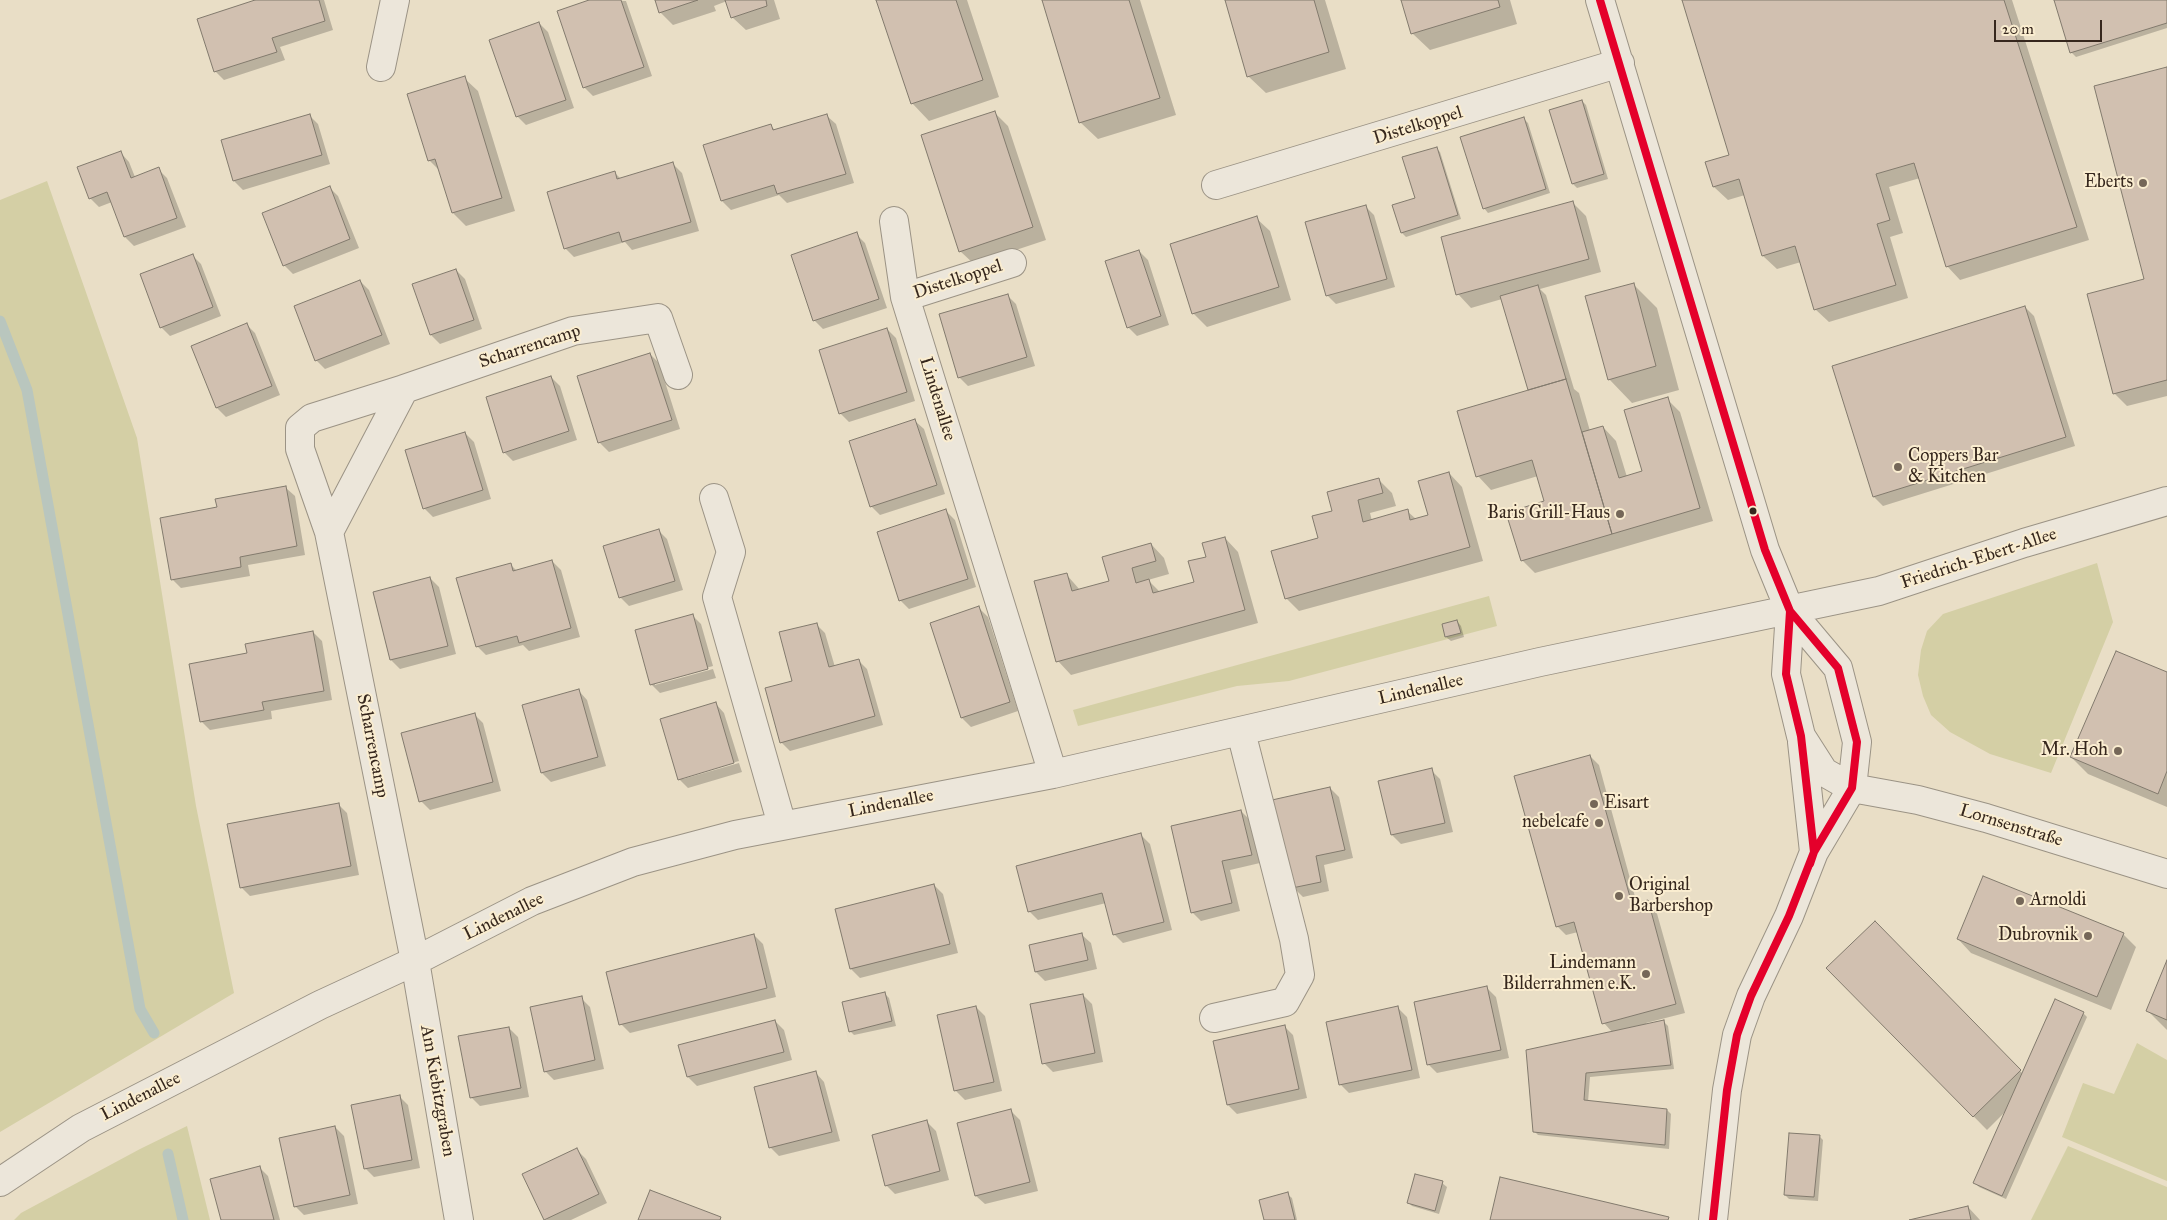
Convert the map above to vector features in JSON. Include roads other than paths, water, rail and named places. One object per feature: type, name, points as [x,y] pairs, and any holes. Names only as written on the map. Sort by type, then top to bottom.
[{"type":"street","points":[[381,66],[395,0]]},
{"type":"street","name":"Lornsenstraße","points":[[1600,0],[1763,544],[1790,611],[1838,668],[1857,742],[1852,788]]},
{"type":"street","name":"Distelkoppel","points":[[1216,185],[1620,63]]},
{"type":"street","name":"Lindenallee","points":[[894,221],[905,297],[1053,774]]},
{"type":"street","name":"Distelkoppel","points":[[905,297],[1012,263]]},
{"type":"street","name":"Scharrencamp","points":[[414,961],[329,532],[300,449],[300,428],[312,418],[404,390],[573,330],[658,318],[678,375]]},
{"type":"street","points":[[329,532],[404,390]]},
{"type":"street","points":[[714,498],[731,552],[717,597],[782,825]]},
{"type":"street","name":"Friedrich-Ebert-Allee","points":[[1790,611],[1897,586],[2024,543],[2167,500]]},
{"type":"street","name":"Lornsenstraße","points":[[1790,611],[1786,674],[1801,736],[1824,772],[1852,788],[1918,800],[1986,818],[2167,874]]},
{"type":"street","name":"Lindenallee","points":[[0,1182],[82,1128],[320,1005],[414,961],[532,901],[633,862],[735,835],[1053,774],[1540,662],[1790,611]]},
{"type":"street","points":[[1214,1018],[1285,1002],[1300,975],[1294,939],[1241,732]]},
{"type":"street","points":[[1801,736],[1814,852]]},
{"type":"street","points":[[1713,1220],[1727,1090],[1737,1034],[1751,996],[1789,916],[1814,852],[1852,788]]},
{"type":"street","name":"Am Kiebitzgraben","points":[[414,961],[459,1220]]},
{"type":"waterway","points":[[0,321],[27,390],[140,1009],[154,1033]]},
{"type":"waterway","points":[[168,1154],[183,1220]]},
{"type":"place","name":"Eberts","points":[[2143,183]]},
{"type":"place","name":"Coppers Bar & Kitchen","points":[[1898,467]]},
{"type":"place","name":"Baris Grill-Haus","points":[[1620,514]]},
{"type":"place","name":"Mr. Hoh","points":[[2118,751]]},
{"type":"place","name":"Eisart","points":[[1594,804]]},
{"type":"place","name":"nebelcafe","points":[[1599,823]]},
{"type":"place","name":"Original Barbershop","points":[[1619,896]]},
{"type":"place","name":"Arnoldi","points":[[2020,901]]},
{"type":"place","name":"Dubrovnik","points":[[2088,936]]},
{"type":"place","name":"Lindemann Bilderrahmen e.K.","points":[[1646,974]]}]
